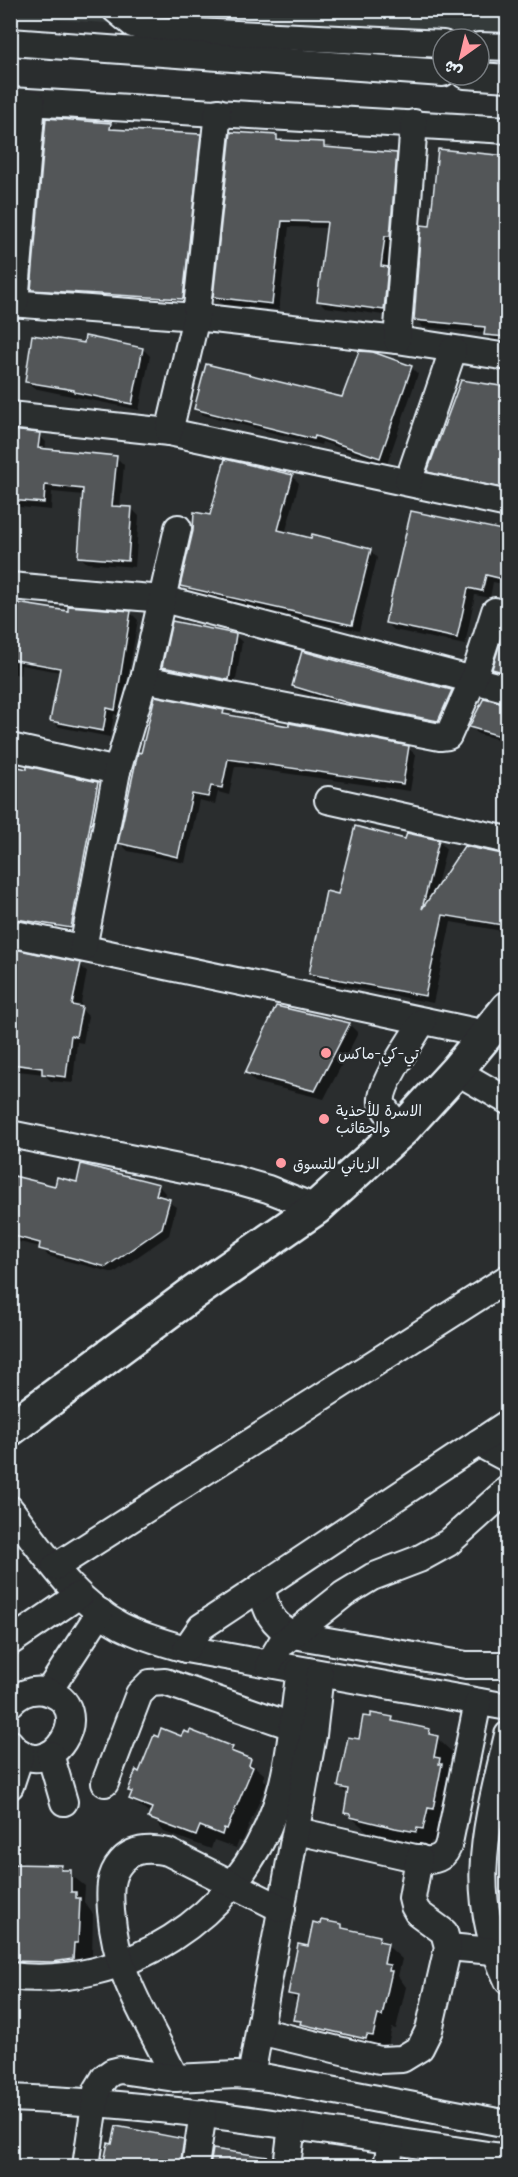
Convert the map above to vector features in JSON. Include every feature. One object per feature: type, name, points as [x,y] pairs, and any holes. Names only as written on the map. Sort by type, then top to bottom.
[{"type":"main road","points":[[17,1418],[316,1208],[402,1130],[456,1071],[507,1008]]},
{"type":"street","points":[[116,10],[133,24],[152,30],[431,43]]},
{"type":"street","points":[[10,42],[431,72]]},
{"type":"street","points":[[491,46],[507,47]]},
{"type":"street","points":[[491,77],[507,78]]},
{"type":"street","points":[[507,130],[21,102],[13,303],[196,317],[397,340],[507,357]]},
{"type":"street","points":[[169,432],[196,317],[218,112]]},
{"type":"street","points":[[397,340],[414,123]]},
{"type":"street","points":[[408,482],[453,350]]},
{"type":"street","points":[[10,415],[169,432],[507,504]]},
{"type":"street","points":[[83,948],[117,771],[144,679],[178,528]]},
{"type":"street","points":[[10,586],[162,599],[507,689]]},
{"type":"street","points":[[144,679],[440,737],[448,736],[453,730],[473,680],[495,611]]},
{"type":"street","points":[[10,747],[117,771]]},
{"type":"street","points":[[328,800],[507,840]]},
{"type":"street","points":[[10,933],[486,1034]]},
{"type":"street","points":[[402,1130],[383,1106],[382,1098],[387,1083],[423,1021]]},
{"type":"street","points":[[456,1071],[507,1101]]},
{"type":"street","points":[[10,1134],[233,1179],[268,1189],[316,1208]]},
{"type":"street","points":[[55,1567],[507,1278]]},
{"type":"street","points":[[186,1649],[201,1627],[507,1423]]},
{"type":"street","points":[[478,1443],[507,1460]]},
{"type":"street","points":[[269,1664],[276,1650],[357,1586],[419,1559],[448,1543],[507,1489]]},
{"type":"street","points":[[10,1509],[78,1595],[100,1612],[142,1635],[186,1649],[507,1707]]},
{"type":"street","points":[[261,1587],[266,1612],[282,1629],[293,1635],[466,1665],[507,1665]]},
{"type":"street","points":[[10,1642],[78,1595]]},
{"type":"street","points":[[48,1692],[100,1612]]},
{"type":"street","points":[[10,1976],[52,1978],[87,1974],[120,1965],[182,1932],[207,1913],[233,1885],[259,1845],[276,1808],[285,1773],[292,1726],[310,1672]]},
{"type":"street","points":[[251,2076],[313,1736],[310,1672]]},
{"type":"street","points":[[105,1783],[139,1694],[150,1683],[165,1682],[292,1726]]},
{"type":"street","points":[[10,1704],[28,1691],[48,1692],[64,1704],[70,1723],[65,1742],[50,1754],[40,1757],[16,1748],[10,1786]]},
{"type":"street","points":[[297,1831],[419,1858],[438,1859],[448,1849],[478,1702]]},
{"type":"street","points":[[507,1737],[485,1836],[482,1879],[485,1916],[493,1951],[507,1981]]},
{"type":"street","points":[[50,1754],[64,1802]]},
{"type":"street","points":[[175,2078],[129,1990],[120,1965],[114,1940],[111,1881],[115,1870],[132,1853],[144,1849],[168,1852],[282,1909]]},
{"type":"street","points":[[259,2031],[380,2060],[402,2059],[412,2055],[426,2039],[448,1947],[444,1932],[424,1919],[414,1906],[412,1898],[419,1858]]},
{"type":"street","points":[[448,1947],[493,1951]]},
{"type":"street","points":[[86,2166],[95,2101],[100,2083],[105,2077],[120,2070],[175,2078],[251,2076],[507,2124]]},
{"type":"street","points":[[10,2098],[95,2101],[203,2113],[391,2141],[493,2160]]},
{"type":"street","points":[[195,2166],[203,2113]]},
{"type":"street","points":[[286,2166],[292,2126]]},
{"type":"street","points":[[387,2166],[391,2141]]},
{"type":"shaded area","points":[[10,11],[507,11],[507,48],[491,43],[491,27],[431,27],[431,43],[11,17]]},
{"type":"building","points":[[46,118],[111,123],[110,129],[201,134],[183,299],[31,290]]},
{"type":"building","points":[[231,132],[277,135],[277,140],[324,142],[324,147],[397,153],[390,236],[385,236],[381,266],[388,267],[384,310],[317,301],[327,222],[282,221],[272,304],[213,297]]},
{"type":"building","points":[[438,149],[507,156],[507,337],[484,335],[485,327],[414,320],[421,225],[430,226]]},
{"type":"building","points":[[32,335],[84,343],[85,336],[143,348],[132,404],[74,392],[74,390],[25,382]]},
{"type":"building","points":[[359,351],[373,352],[412,366],[380,458],[315,436],[314,439],[194,409],[206,364],[342,397]]},
{"type":"building","points":[[461,380],[507,387],[507,489],[427,472]]},
{"type":"building","points":[[10,430],[40,433],[38,448],[117,456],[112,506],[132,507],[128,561],[78,557],[83,489],[45,485],[44,503],[10,500]]},
{"type":"building","points":[[225,459],[293,475],[278,530],[311,538],[312,534],[371,549],[352,625],[180,586],[193,531],[194,512],[210,515]]},
{"type":"building","points":[[411,511],[507,531],[507,580],[486,575],[482,591],[468,588],[457,638],[385,623]]},
{"type":"building","points":[[10,602],[68,611],[68,606],[131,611],[115,710],[107,708],[103,731],[50,721],[60,668],[10,659]]},
{"type":"building","points":[[172,621],[236,634],[229,680],[162,667]]},
{"type":"building","points":[[504,631],[507,632],[507,673],[492,669]]},
{"type":"building","points":[[302,651],[452,690],[438,721],[355,705],[292,686]]},
{"type":"building","points":[[155,696],[224,710],[223,714],[289,726],[289,723],[409,746],[403,784],[228,759],[222,788],[211,786],[208,797],[192,794],[178,857],[118,843],[138,752],[141,753]]},
{"type":"building","points":[[484,698],[507,704],[507,738],[469,727]]},
{"type":"building","points":[[10,765],[27,769],[27,766],[98,782],[71,928],[10,918]]},
{"type":"building","points":[[355,826],[405,839],[407,833],[439,840],[422,909],[464,846],[507,855],[507,916],[502,925],[443,915],[425,996],[309,974],[326,891],[338,894]]},
{"type":"building","points":[[10,948],[81,963],[72,1005],[82,1007],[76,1037],[71,1035],[66,1077],[42,1074],[42,1068],[11,1064],[17,1017],[10,1015]]},
{"type":"building","points":[[276,1006],[350,1023],[315,1091],[245,1073]]},
{"type":"building","points":[[81,1164],[159,1184],[156,1195],[170,1199],[162,1228],[106,1267],[39,1249],[40,1243],[10,1235],[10,1175],[55,1186],[57,1177],[77,1182]]},
{"type":"building","points":[[371,1713],[393,1717],[392,1721],[430,1729],[429,1734],[438,1736],[434,1757],[440,1758],[439,1764],[442,1764],[433,1809],[428,1808],[423,1829],[417,1828],[416,1832],[350,1817],[351,1814],[344,1813],[348,1789],[338,1787],[348,1737],[359,1739],[363,1716],[371,1717]]},
{"type":"building","points":[[161,1728],[181,1736],[184,1731],[189,1733],[190,1730],[233,1747],[231,1751],[251,1759],[249,1765],[253,1767],[227,1829],[224,1828],[222,1835],[200,1826],[196,1836],[148,1818],[152,1808],[129,1799],[132,1792],[128,1791],[136,1770],[139,1772],[154,1735],[158,1737]]},
{"type":"building","points":[[10,1864],[62,1865],[61,1870],[71,1870],[71,1892],[76,1892],[76,1898],[80,1898],[78,1943],[74,1943],[73,1959],[52,1962],[10,1961]]},
{"type":"building","points":[[321,1920],[342,1924],[342,1928],[380,1936],[379,1941],[388,1943],[384,1964],[390,1965],[389,1971],[392,1971],[382,2016],[378,2015],[373,2036],[367,2035],[366,2039],[300,2024],[301,2021],[293,2020],[298,1996],[288,1994],[298,1944],[308,1946],[313,1922],[320,1924]]},
{"type":"building","points":[[116,2126],[184,2139],[180,2166],[103,2166],[108,2143],[112,2144]]},
{"type":"building","points":[[213,2149],[268,2157],[268,2166],[210,2166]]},
{"type":"place","name":"تي-كي-ماكس","points":[[326,1053]]},
{"type":"place","name":"الاسرة للأحذية والحقائب","points":[[324,1119]]},
{"type":"place","name":"الزياني للتسوق","points":[[281,1163]]}]
